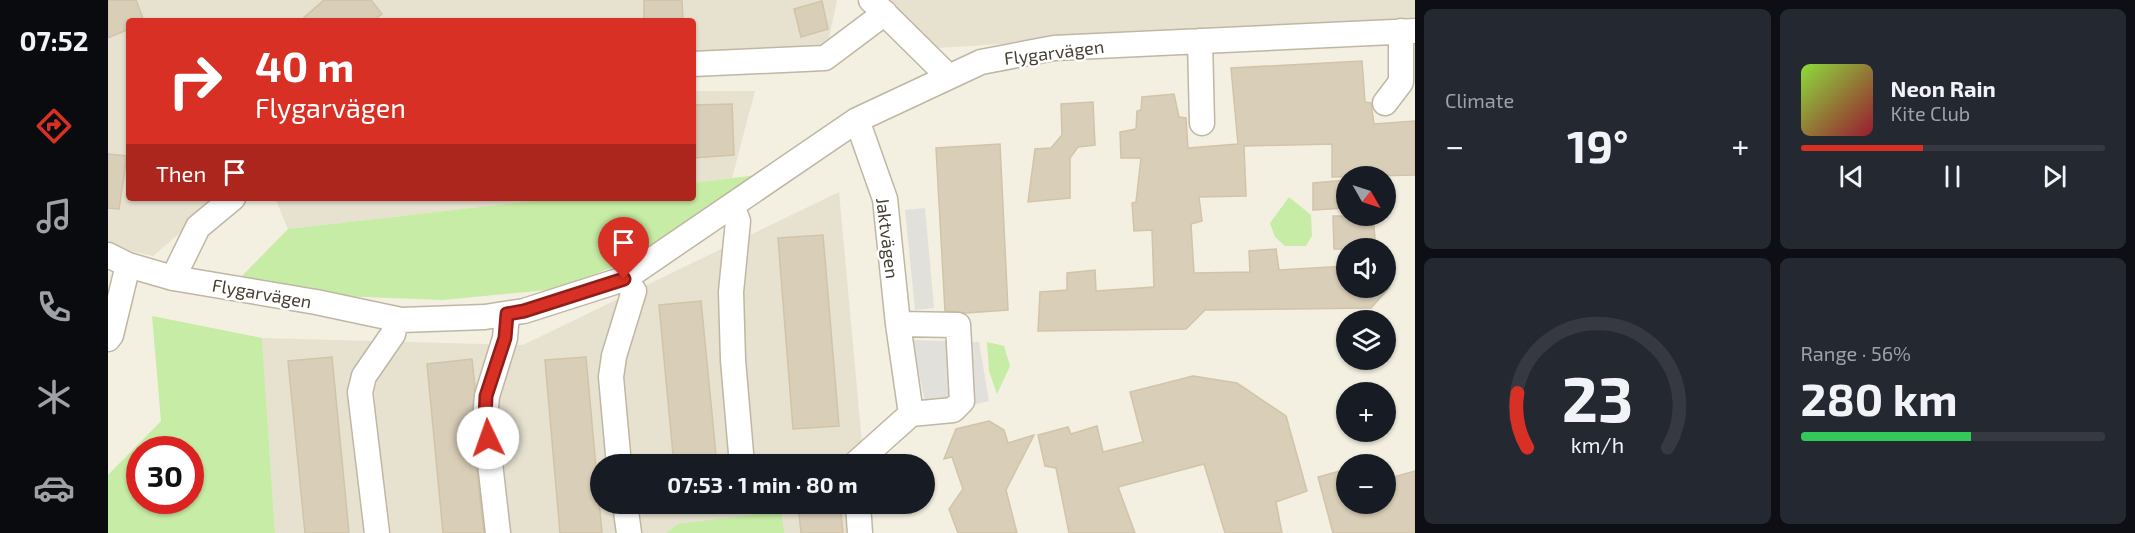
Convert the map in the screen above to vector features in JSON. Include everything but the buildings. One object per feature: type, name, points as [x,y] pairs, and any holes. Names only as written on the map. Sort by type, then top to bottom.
[{"type":"street","points":[[696,64],[825,58],[878,7],[948,76]]},
{"type":"street","points":[[1386,103],[1401,82],[1408,31]]},
{"type":"street","name":"Flygarvägen","points":[[108,339],[111,335],[118,260],[172,278],[316,302],[396,319],[486,317],[524,311],[624,279],[857,120],[981,62],[1054,48],[1408,31]]},
{"type":"street","points":[[1200,41],[1202,123]]},
{"type":"street","name":"Jaktvägen","points":[[857,120],[885,199],[898,324],[911,414]]},
{"type":"street","points":[[172,278],[198,227],[229,201]]},
{"type":"street","points":[[732,206],[738,221],[731,292],[733,360],[741,454]]},
{"type":"street","points":[[618,454],[611,377],[614,356],[634,291],[624,279]]},
{"type":"street","points":[[498,533],[485,419],[486,396],[505,338],[507,314]]},
{"type":"street","points":[[377,533],[360,392],[364,376],[393,334],[396,319]]},
{"type":"street","points":[[866,454],[911,414],[953,410],[962,401],[958,325],[898,324]]},
{"type":"street","points":[[626,514],[629,533]]},
{"type":"street","points":[[859,514],[861,533]]},
{"type":"shaded area","points":[[108,0],[837,0],[827,47],[696,54],[696,18],[126,18],[126,201],[217,201],[153,256],[108,246]]},
{"type":"shaded area","points":[[886,0],[1415,0],[1415,17],[939,48]]},
{"type":"shaded area","points":[[696,91],[755,91],[732,178],[696,183]]},
{"type":"shaded area","points":[[839,192],[863,454],[590,454],[590,514],[869,514],[871,533],[275,533],[262,338],[523,345]]},
{"type":"shaded area","points":[[276,201],[532,201],[288,229]]},
{"type":"shaded area","points":[[925,208],[934,308],[915,310],[905,210]]},
{"type":"shaded area","points":[[912,340],[979,342],[989,401],[928,416]]},
{"type":"green space","points":[[757,175],[623,263],[557,289],[443,300],[339,296],[240,278],[288,229],[532,201],[696,201],[696,183]]},
{"type":"green space","points":[[1289,197],[1311,215],[1312,236],[1306,246],[1285,246],[1275,237],[1270,223]]},
{"type":"green space","points":[[152,316],[262,338],[275,533],[108,533],[108,475],[126,457],[126,514],[204,514],[204,436],[146,436],[161,421]]},
{"type":"green space","points":[[987,342],[1004,346],[1010,366],[997,394],[989,371]]},
{"type":"green space","points":[[757,514],[781,514],[784,533],[666,533],[678,524]]},
{"type":"route","points":[[488,438],[485,419],[486,396],[505,338],[507,314],[524,311],[624,279]]}]
